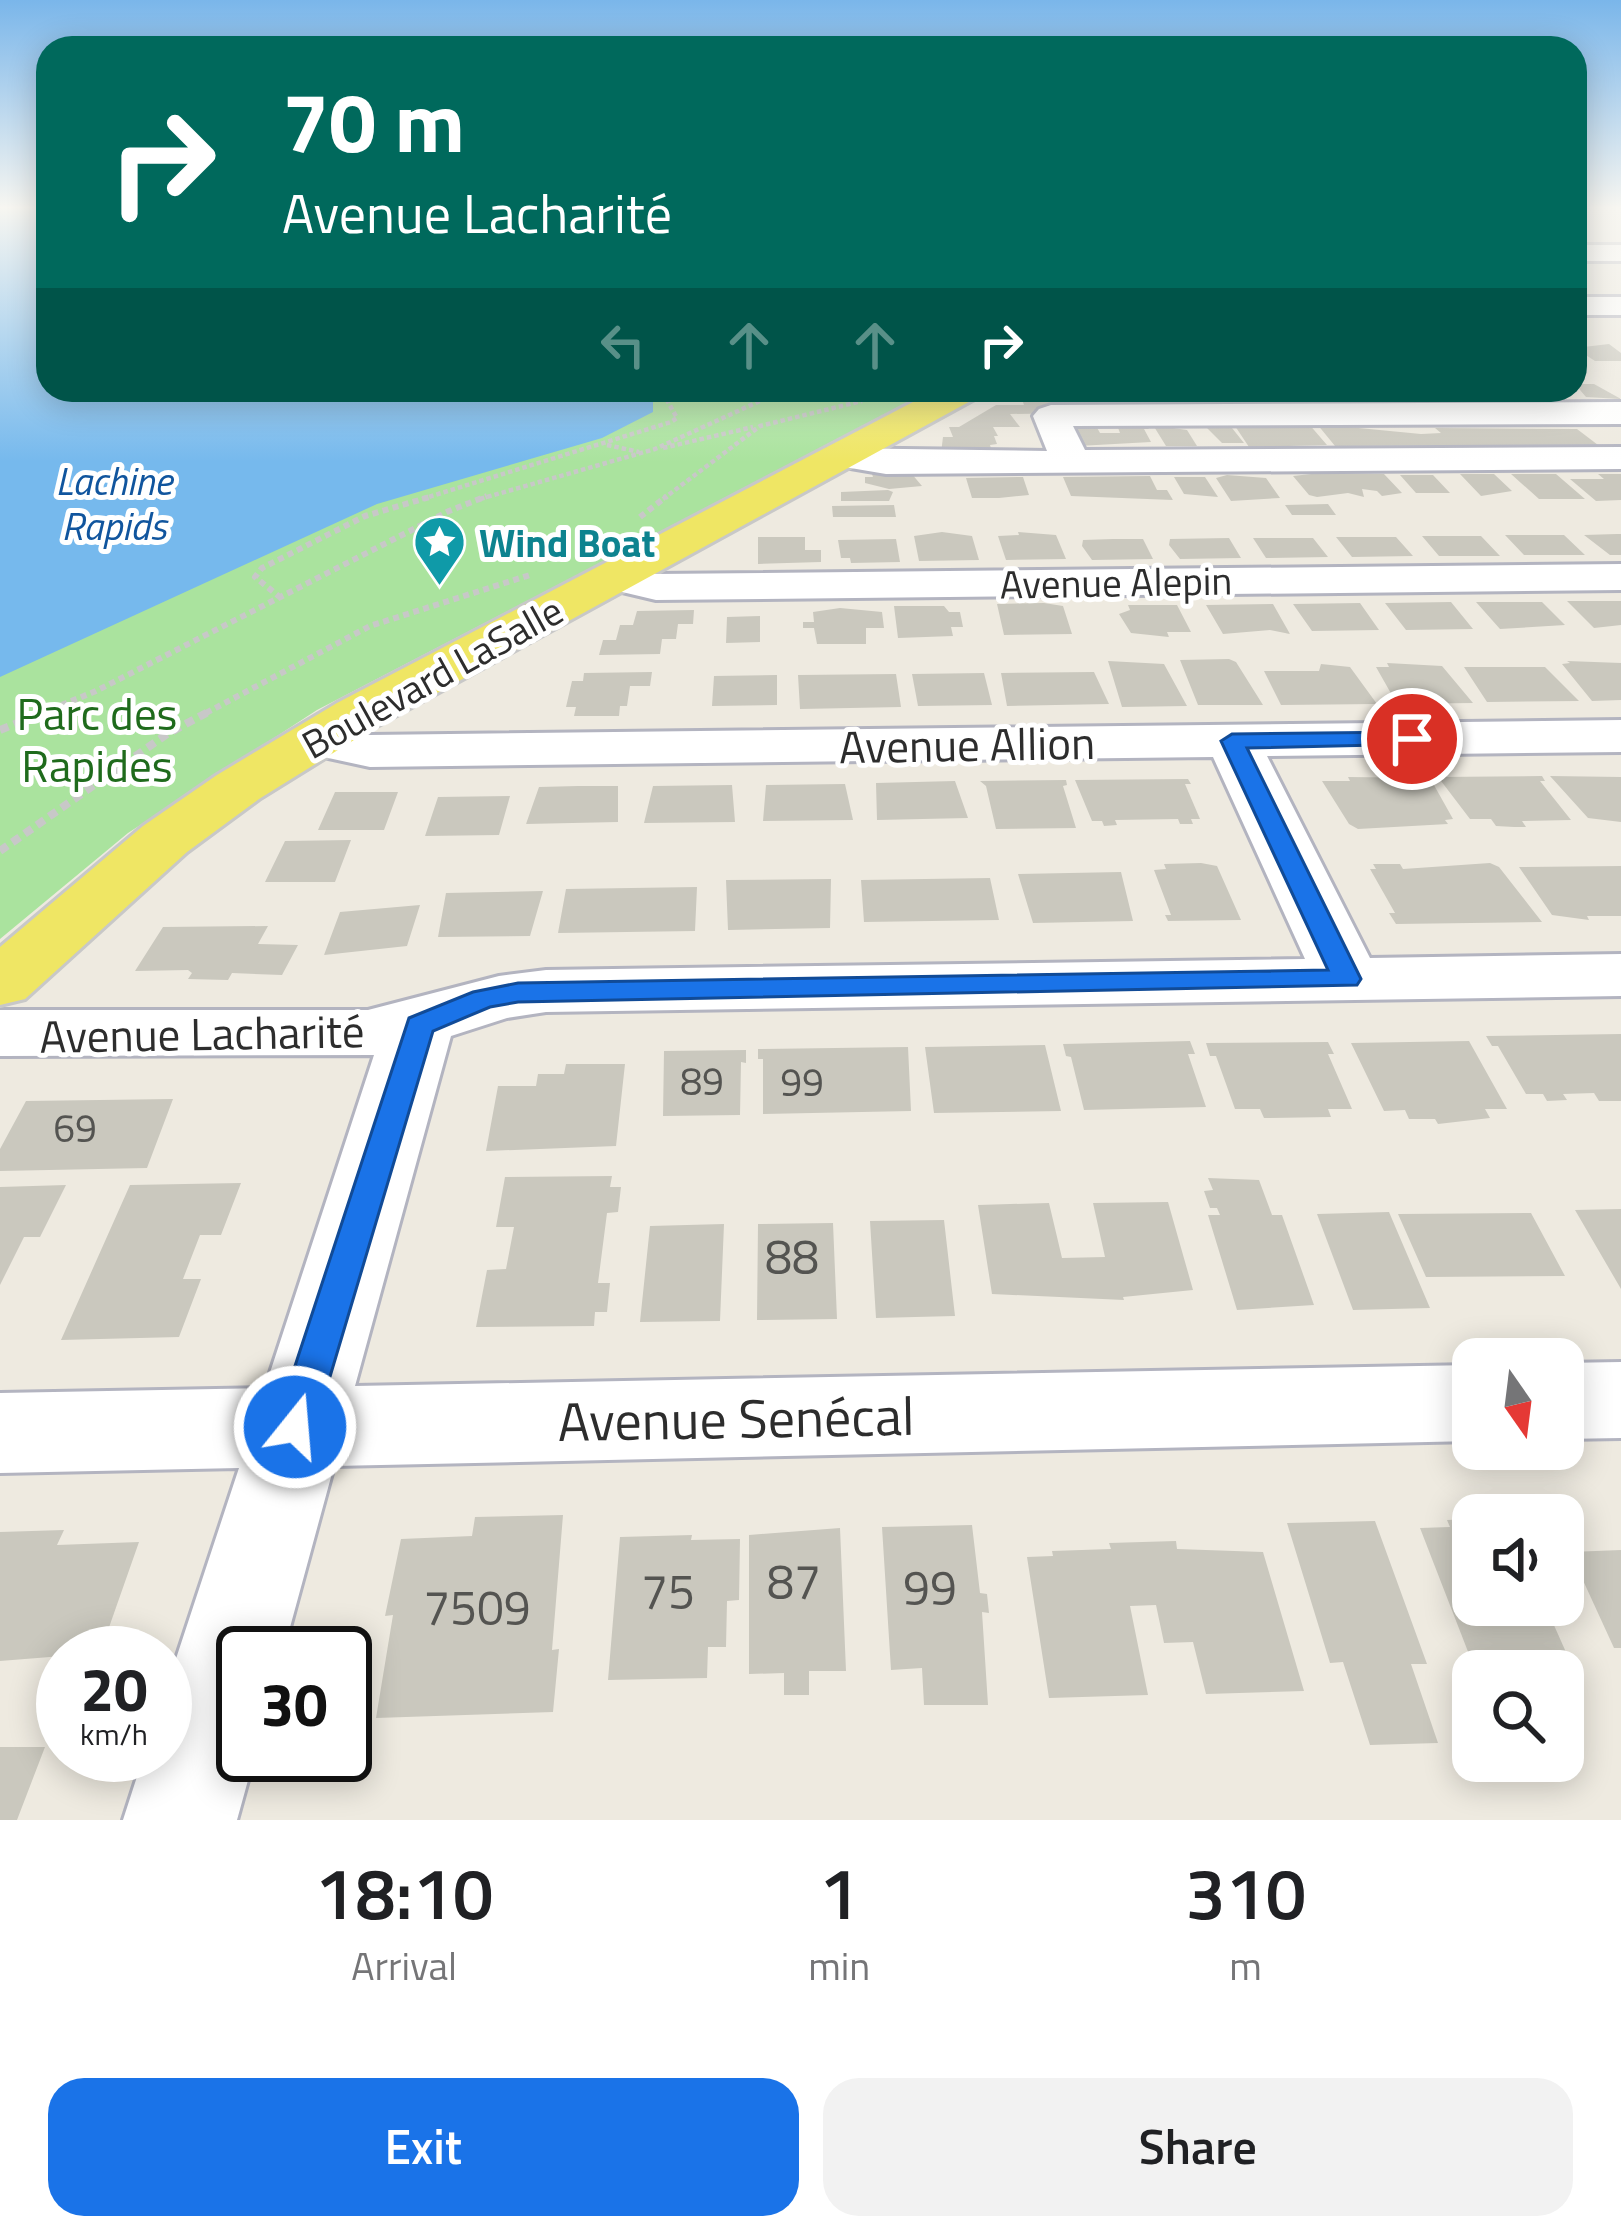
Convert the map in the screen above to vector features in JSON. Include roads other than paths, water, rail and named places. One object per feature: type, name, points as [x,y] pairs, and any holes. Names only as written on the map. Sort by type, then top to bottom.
[{"type":"main road","name":"Boulevard LaSalle","points":[[0,983],[165,839],[315,740],[941,402]]},
{"type":"street","points":[[1587,306],[1621,306]]},
{"type":"street","points":[[1071,462],[1051,416],[1621,412]]},
{"type":"street","points":[[840,456],[886,464],[1621,458]]},
{"type":"street","name":"Avenue Alepin","points":[[613,577],[667,586],[1621,577]]},
{"type":"street","name":"Avenue Allion","points":[[315,740],[370,751],[1621,736]]},
{"type":"street","points":[[1232,741],[1347,979]]},
{"type":"street","name":"Avenue Lacharité","points":[[0,1033],[338,1034],[419,1025],[483,999],[518,993],[1621,975]]},
{"type":"street","points":[[180,1820],[419,1025]]},
{"type":"street","points":[[1584,1401],[1621,1400]]},
{"type":"street","name":"Avenue Senécal","points":[[0,1432],[1452,1403]]},
{"type":"water","name":"Lachine Rapids","points":[[0,292],[36,292],[36,402],[653,402],[653,412],[602,438],[377,504],[0,677]]},
{"type":"place","name":"Wind Boat","points":[[440,588]]},
{"type":"park label","name":"Parc des Rapides","points":[[97,739]]}]
